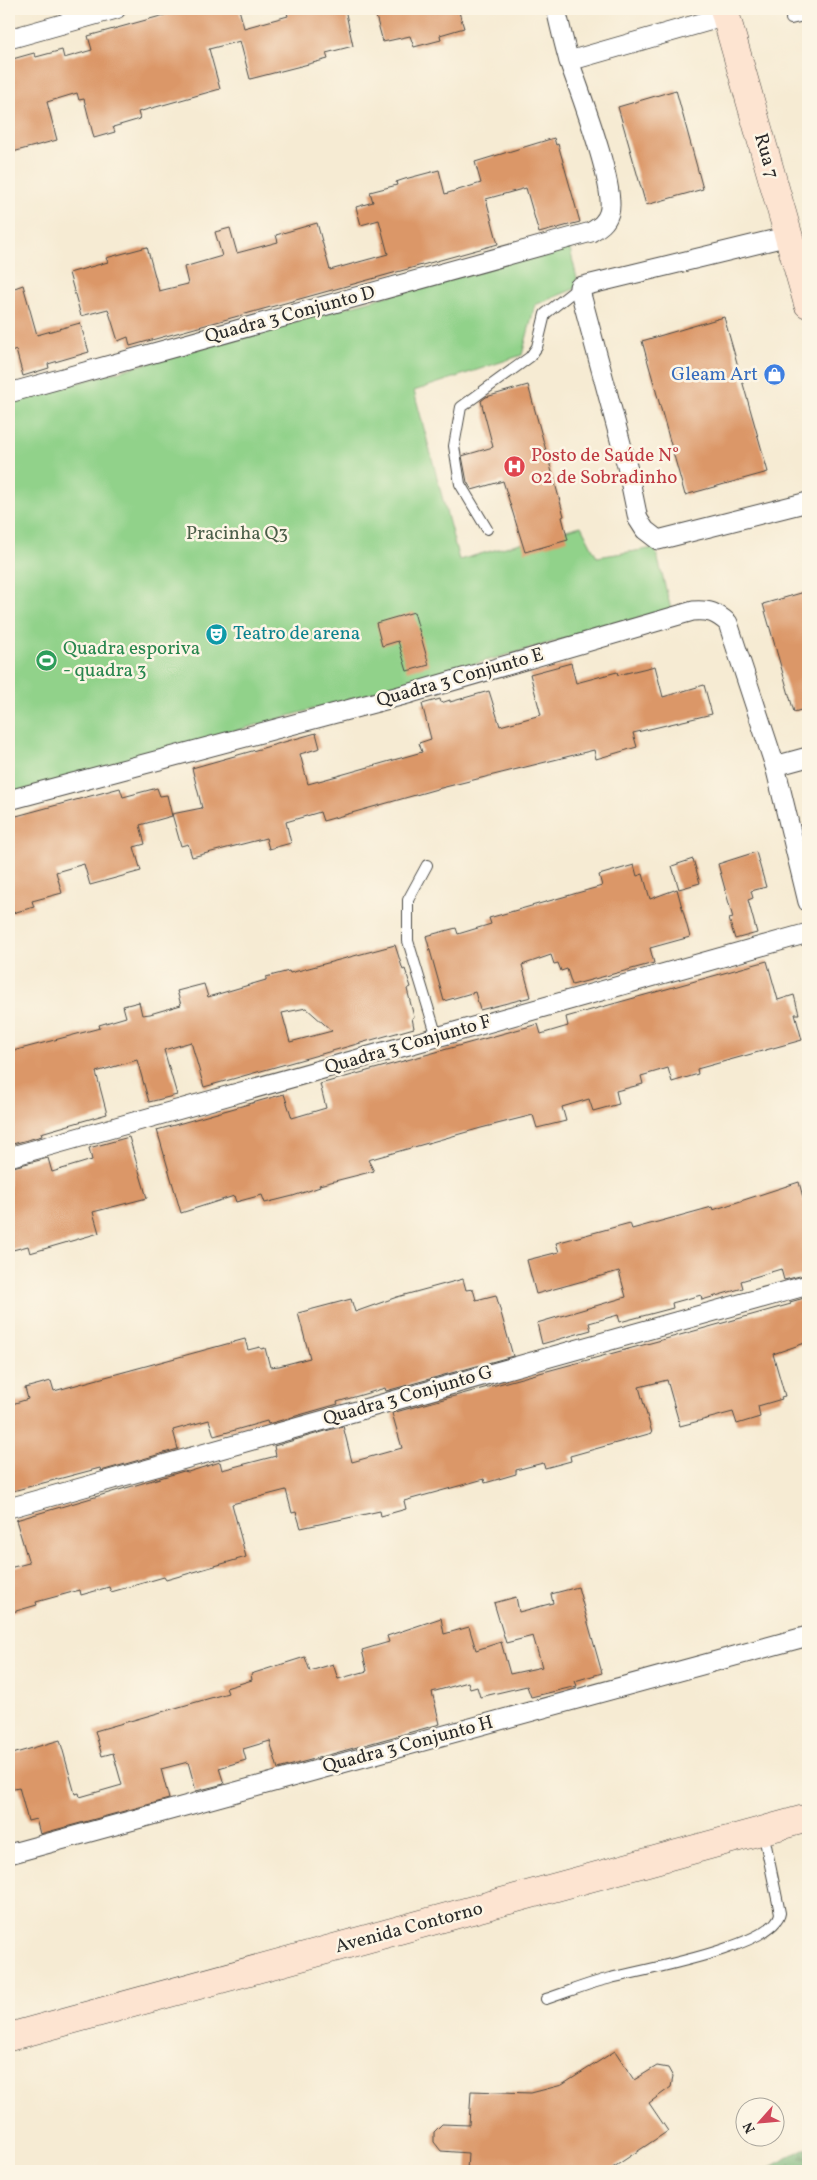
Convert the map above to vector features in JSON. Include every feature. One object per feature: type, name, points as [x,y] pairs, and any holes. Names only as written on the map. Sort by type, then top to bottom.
[{"type":"main road","name":"Rua 7","points":[[725,12],[808,304]]},
{"type":"main road","name":"Avenida Contorno","points":[[9,2037],[808,1818]]},
{"type":"street","points":[[9,39],[116,9]]},
{"type":"street","name":"Quadra 3 Conjunto D","points":[[9,393],[591,232],[601,226],[610,212],[610,197],[600,155],[569,60],[556,9]]},
{"type":"street","points":[[569,60],[725,12]]},
{"type":"street","points":[[789,236],[579,287],[627,466],[638,519],[652,537],[658,540],[808,502]]},
{"type":"street","name":"Quadra 3 Conjunto E","points":[[9,800],[411,693],[701,610],[718,613],[728,623],[775,766],[808,902]]},
{"type":"street","points":[[775,766],[808,757]]},
{"type":"street","name":"Quadra 3 Conjunto F","points":[[9,1157],[808,933]]},
{"type":"street","name":"Quadra 3 Conjunto G","points":[[9,1508],[808,1285]]},
{"type":"street","name":"Quadra 3 Conjunto H","points":[[9,1854],[808,1636]]},
{"type":"lane","points":[[791,19],[808,15]]},
{"type":"lane","points":[[487,529],[460,484],[454,446],[461,407],[530,357],[537,347],[545,314],[579,287]]},
{"type":"lane","points":[[427,865],[408,900],[408,941],[437,1037]]},
{"type":"lane","points":[[546,1999],[608,1978],[711,1954],[770,1929],[777,1922],[780,1912],[763,1831]]},
{"type":"green space","name":"Pracinha Q3","points":[[569,245],[579,287],[535,305],[522,355],[414,391],[459,560],[581,526],[597,557],[655,548],[671,609],[10,794],[9,402]]},
{"type":"green space","points":[[808,2147],[808,2171],[762,2171]]},
{"type":"building","points":[[186,9],[239,9],[244,28],[288,16],[286,9],[345,9],[353,46],[326,53],[328,59],[250,79],[240,41],[209,49],[220,89],[138,112],[140,119],[113,127],[115,132],[94,138],[84,99],[79,100],[77,93],[47,102],[57,140],[9,153],[9,60],[34,53],[36,57],[62,50],[64,58],[92,50],[88,36]]},
{"type":"building","points":[[374,9],[458,9],[464,28],[440,35],[441,40],[414,47],[410,36],[383,42]]},
{"type":"building","points":[[676,90],[703,189],[646,205],[618,107]]},
{"type":"building","points":[[554,138],[556,145],[558,144],[580,222],[539,233],[526,188],[486,199],[498,244],[130,346],[128,337],[118,341],[108,309],[81,316],[69,273],[108,262],[106,258],[147,247],[159,291],[188,284],[184,267],[222,256],[215,232],[230,228],[237,253],[278,242],[276,235],[317,223],[330,270],[388,254],[379,220],[361,225],[356,207],[373,202],[370,192],[397,185],[396,182],[405,179],[439,170],[445,194],[481,183],[475,162]]},
{"type":"building","points":[[23,285],[37,335],[80,323],[89,352],[48,364],[49,368],[23,376],[16,350],[9,353],[9,290]]},
{"type":"building","points":[[724,317],[768,472],[685,495],[642,341]]},
{"type":"building","points":[[528,385],[564,516],[562,517],[568,540],[525,552],[503,481],[472,490],[467,482],[462,456],[493,447],[481,401],[486,397]]},
{"type":"building","points":[[808,591],[808,708],[794,712],[763,604]]},
{"type":"building","points":[[414,612],[429,665],[407,671],[398,641],[382,646],[376,623]]},
{"type":"building","points":[[571,663],[576,683],[617,672],[618,675],[655,666],[663,697],[704,685],[712,714],[633,733],[637,747],[596,759],[594,750],[437,789],[323,821],[320,812],[286,822],[291,843],[269,849],[266,838],[192,857],[188,844],[181,846],[172,814],[202,808],[192,768],[316,733],[320,748],[300,754],[308,784],[337,776],[422,752],[419,743],[431,739],[422,704],[440,699],[441,703],[450,700],[450,702],[489,691],[500,726],[541,715],[530,674]]},
{"type":"building","points":[[120,788],[123,797],[157,788],[160,796],[167,795],[172,816],[140,825],[145,844],[134,847],[141,871],[90,885],[84,864],[56,872],[62,893],[32,901],[34,907],[9,914],[9,818]]},
{"type":"building","points":[[756,852],[766,887],[751,891],[753,898],[748,900],[757,933],[735,939],[729,919],[733,918],[718,864]]},
{"type":"building","points":[[693,859],[700,883],[679,889],[672,866]]},
{"type":"building","points":[[634,865],[637,876],[643,874],[650,899],[677,889],[690,937],[650,948],[654,963],[572,985],[567,969],[561,971],[558,963],[554,964],[551,955],[522,965],[531,997],[480,1010],[475,992],[444,1001],[426,936],[456,928],[458,934],[491,924],[489,918],[602,886],[599,875]]},
{"type":"building","points":[[395,945],[411,987],[407,989],[414,1017],[412,1018],[414,1028],[204,1087],[191,1042],[164,1050],[177,1095],[149,1102],[137,1060],[96,1072],[107,1114],[41,1133],[42,1136],[9,1145],[9,1052],[100,1028],[99,1025],[126,1017],[123,1006],[139,1002],[142,1015],[150,1014],[181,1005],[177,991],[204,984],[208,997],[266,980],[266,977],[289,971],[290,973]],"holes":[[[306,1008],[332,1031],[290,1042],[282,1013]]]},
{"type":"building","points":[[767,961],[778,1000],[794,995],[799,1014],[795,1014],[802,1040],[697,1069],[698,1074],[672,1082],[668,1068],[641,1076],[643,1084],[616,1091],[619,1104],[593,1111],[589,1099],[562,1107],[566,1121],[537,1128],[533,1115],[368,1160],[374,1171],[319,1185],[320,1187],[293,1196],[265,1203],[262,1195],[236,1202],[234,1196],[181,1213],[157,1130],[284,1094],[292,1118],[326,1108],[320,1084],[538,1024],[541,1034],[568,1026],[566,1017]]},
{"type":"building","points":[[129,1137],[147,1198],[93,1212],[99,1233],[30,1253],[28,1246],[9,1251],[9,1168],[48,1158],[52,1172],[92,1160],[89,1148]]},
{"type":"building","points":[[799,1182],[805,1205],[808,1204],[808,1274],[784,1280],[781,1269],[741,1281],[743,1288],[702,1300],[701,1295],[672,1303],[673,1308],[620,1322],[618,1315],[589,1323],[591,1330],[542,1344],[537,1323],[626,1297],[619,1271],[536,1294],[527,1260],[559,1252],[556,1243],[630,1223],[632,1229],[712,1207],[713,1210]]},
{"type":"building","points":[[463,1279],[466,1290],[473,1289],[476,1300],[496,1295],[513,1356],[386,1391],[385,1388],[268,1424],[267,1421],[214,1436],[209,1420],[173,1430],[178,1449],[101,1471],[100,1468],[9,1492],[9,1405],[28,1399],[25,1388],[51,1381],[54,1391],[245,1339],[248,1350],[260,1347],[261,1349],[265,1348],[270,1367],[279,1366],[310,1358],[298,1313],[351,1299],[355,1312],[397,1297]]},
{"type":"building","points":[[808,1297],[808,1342],[773,1354],[785,1396],[781,1397],[782,1399],[758,1406],[760,1417],[737,1424],[733,1412],[680,1426],[667,1380],[639,1387],[652,1433],[570,1456],[571,1461],[545,1468],[543,1463],[516,1470],[516,1474],[485,1483],[484,1479],[404,1501],[406,1509],[381,1516],[380,1511],[301,1528],[296,1512],[292,1513],[286,1490],[232,1504],[246,1557],[166,1580],[164,1577],[111,1592],[109,1587],[81,1595],[80,1590],[36,1602],[37,1605],[9,1613],[9,1568],[29,1563],[16,1520],[220,1462],[222,1470],[276,1456],[274,1446],[343,1426],[352,1462],[402,1448],[392,1413],[680,1335],[791,1304],[790,1302]]},
{"type":"building","points":[[578,1587],[602,1673],[575,1681],[577,1686],[531,1697],[527,1686],[480,1697],[477,1687],[470,1689],[468,1682],[432,1692],[440,1724],[278,1769],[270,1741],[243,1749],[246,1760],[219,1768],[224,1784],[196,1791],[188,1762],[161,1769],[169,1799],[40,1834],[36,1819],[28,1821],[19,1787],[9,1789],[9,1755],[60,1740],[75,1794],[79,1793],[80,1797],[122,1785],[113,1753],[102,1756],[95,1731],[228,1693],[226,1688],[252,1680],[251,1674],[305,1657],[310,1671],[333,1664],[338,1679],[367,1671],[362,1650],[389,1642],[387,1636],[441,1618],[444,1634],[469,1627],[476,1650],[501,1642],[510,1674],[542,1667],[533,1636],[506,1643],[494,1603],[516,1597],[519,1612],[553,1603],[551,1594]]},
{"type":"building","points":[[615,2051],[634,2080],[657,2066],[668,2068],[673,2077],[671,2087],[649,2103],[668,2131],[608,2171],[467,2171],[468,2153],[441,2151],[434,2142],[434,2132],[442,2124],[469,2125],[471,2091],[531,2093],[562,2085]]},
{"type":"place","name":"Gleam Art","points":[[774,375]]},
{"type":"place","name":"Posto de Saúde N° 02 de Sobradinho","points":[[515,467]]},
{"type":"place","name":"Teatro de arena","points":[[217,634]]},
{"type":"place","name":"Quadra esporiva - quadra 3","points":[[47,660]]}]
